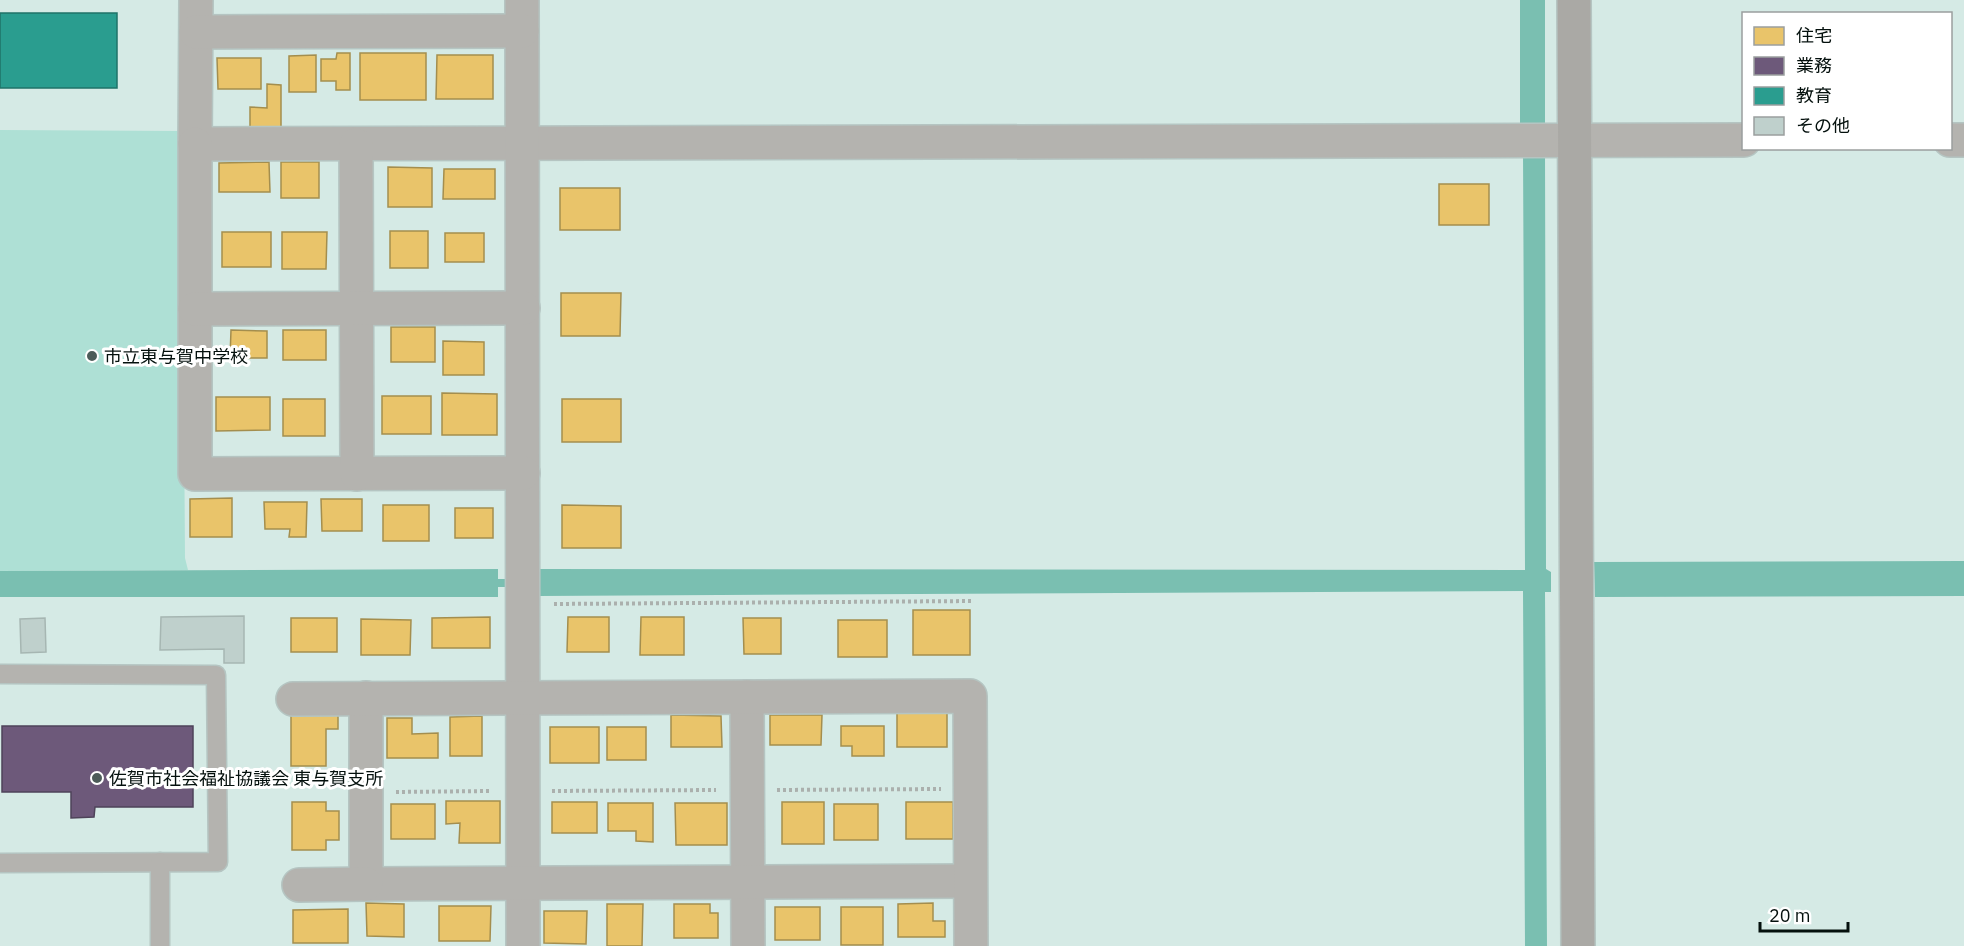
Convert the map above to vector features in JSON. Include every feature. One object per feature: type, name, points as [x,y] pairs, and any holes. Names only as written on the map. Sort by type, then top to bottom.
[{"type":"street","points":[[196,0],[195,474],[523,473]]},
{"type":"street","points":[[1574,0],[1578,946]]},
{"type":"street","points":[[196,32],[522,15],[523,946]]},
{"type":"street","points":[[195,144],[1742,140]]},
{"type":"street","points":[[356,145],[357,474]]},
{"type":"street","points":[[195,309],[523,308]]},
{"type":"street","points":[[293,699],[970,696],[971,946]]},
{"type":"street","points":[[747,697],[748,946]]},
{"type":"street","points":[[366,698],[366,884]]},
{"type":"street","points":[[299,885],[970,881]]},
{"type":"lane","points":[[0,674],[216,675],[218,862],[0,863]]},
{"type":"lane","points":[[160,862],[160,946]]},
{"type":"path","points":[[523,604],[974,601]]},
{"type":"path","points":[[366,792],[970,789]]},
{"type":"shaded area","points":[[1520,0],[1545,0],[1545,128],[1520,128]]},
{"type":"shaded area","name":"市立東与賀中学校","points":[[0,130],[182,131],[185,558],[188,570],[0,571]]},
{"type":"shaded area","points":[[1523,151],[1545,151],[1546,569],[1551,572],[1551,592],[1545,592],[1547,946],[1525,946],[1523,591],[538,596],[539,569],[1525,570]]},
{"type":"shaded area","points":[[1964,561],[1964,596],[1595,597],[1594,562]]},
{"type":"shaded area","points":[[498,569],[498,579],[506,579],[506,587],[498,587],[498,597],[0,597],[0,571]]},
{"type":"building: 住宅","points":[[337,53],[350,53],[350,90],[336,90],[336,81],[321,81],[321,59],[336,59]]},
{"type":"building: 住宅","points":[[360,53],[426,53],[426,100],[360,100]]},
{"type":"building: 住宅","points":[[316,55],[316,92],[289,92],[289,56]]},
{"type":"building: 住宅","points":[[437,55],[493,55],[493,99],[436,99]]},
{"type":"building: 住宅","points":[[217,58],[261,58],[261,89],[218,89]]},
{"type":"building: 住宅","points":[[267,84],[281,85],[281,127],[250,127],[250,107],[267,108]]},
{"type":"building: 住宅","points":[[269,162],[270,192],[219,192],[219,163]]},
{"type":"building: 住宅","points":[[281,162],[319,162],[319,198],[281,198]]},
{"type":"building: 住宅","points":[[388,167],[432,168],[432,207],[388,207]]},
{"type":"building: 住宅","points":[[444,169],[495,169],[495,199],[443,199]]},
{"type":"building: 住宅","points":[[1439,184],[1489,184],[1489,225],[1439,225]]},
{"type":"building: 住宅","points":[[560,188],[620,188],[620,230],[560,230]]},
{"type":"building: 住宅","points":[[390,231],[428,231],[428,268],[390,268]]},
{"type":"building: 住宅","points":[[222,232],[271,232],[271,267],[222,267]]},
{"type":"building: 住宅","points":[[282,232],[327,232],[326,269],[282,269]]},
{"type":"building: 住宅","points":[[445,233],[484,233],[484,262],[445,262]]},
{"type":"building: 住宅","points":[[561,293],[621,293],[620,336],[561,336]]},
{"type":"building: 住宅","points":[[391,327],[435,327],[435,362],[391,362]]},
{"type":"building: 住宅","points":[[231,330],[267,331],[267,358],[230,358]]},
{"type":"building: 住宅","points":[[283,330],[326,330],[326,360],[283,360]]},
{"type":"building: 住宅","points":[[443,341],[484,342],[484,375],[443,375]]},
{"type":"building: 住宅","points":[[442,393],[497,394],[497,435],[442,435]]},
{"type":"building: 住宅","points":[[382,396],[431,396],[431,434],[382,434]]},
{"type":"building: 住宅","points":[[216,397],[270,397],[270,430],[216,431]]},
{"type":"building: 住宅","points":[[283,399],[325,399],[325,436],[283,436]]},
{"type":"building: 住宅","points":[[562,399],[621,399],[621,442],[562,442]]},
{"type":"building: 住宅","points":[[232,498],[232,537],[190,537],[190,499]]},
{"type":"building: 住宅","points":[[321,499],[362,499],[362,531],[322,531]]},
{"type":"building: 住宅","points":[[264,502],[307,502],[306,537],[289,537],[290,529],[265,529]]},
{"type":"building: 住宅","points":[[383,505],[429,505],[429,541],[383,541]]},
{"type":"building: 住宅","points":[[562,505],[621,506],[621,548],[562,548]]},
{"type":"building: 住宅","points":[[455,508],[493,508],[493,538],[455,538]]},
{"type":"building: 住宅","points":[[913,610],[970,610],[970,655],[913,655]]},
{"type":"building: 住宅","points":[[490,617],[490,648],[432,648],[432,618]]},
{"type":"building: 住宅","points":[[568,617],[609,617],[609,652],[567,652]]},
{"type":"building: 住宅","points":[[641,617],[684,617],[684,655],[640,655]]},
{"type":"building: 住宅","points":[[291,618],[337,618],[337,652],[291,652]]},
{"type":"building: 住宅","points":[[743,618],[781,618],[781,654],[744,654]]},
{"type":"building: 住宅","points":[[361,619],[411,620],[410,655],[361,655]]},
{"type":"building: 住宅","points":[[838,620],[887,620],[887,657],[838,657]]},
{"type":"building: 住宅","points":[[291,712],[338,712],[338,729],[326,729],[326,766],[291,766]]},
{"type":"building: 住宅","points":[[897,713],[947,713],[947,747],[897,747]]},
{"type":"building: 住宅","points":[[671,715],[721,716],[722,747],[671,747]]},
{"type":"building: 住宅","points":[[770,715],[822,715],[821,745],[770,745]]},
{"type":"building: 住宅","points":[[482,716],[482,756],[450,756],[450,717]]},
{"type":"building: 住宅","points":[[387,718],[412,718],[412,734],[438,733],[438,758],[387,758]]},
{"type":"building: 住宅","points":[[841,726],[884,726],[884,756],[852,756],[852,746],[841,746]]},
{"type":"building: 住宅","points":[[550,727],[599,727],[599,763],[550,763]]},
{"type":"building: 住宅","points":[[607,727],[646,727],[646,760],[607,760]]},
{"type":"building: 住宅","points":[[446,801],[500,801],[500,843],[459,843],[460,823],[446,824]]},
{"type":"building: 住宅","points":[[292,802],[326,802],[326,811],[339,811],[339,840],[326,840],[326,850],[292,850]]},
{"type":"building: 住宅","points":[[552,802],[597,802],[597,833],[552,833]]},
{"type":"building: 住宅","points":[[782,802],[824,802],[824,844],[782,844]]},
{"type":"building: 住宅","points":[[906,802],[953,802],[953,839],[906,839]]},
{"type":"building: 住宅","points":[[608,803],[653,803],[653,842],[636,841],[636,831],[608,831]]},
{"type":"building: 住宅","points":[[675,803],[727,803],[727,845],[676,845]]},
{"type":"building: 住宅","points":[[391,804],[435,804],[435,839],[391,839]]},
{"type":"building: 住宅","points":[[834,804],[878,804],[878,840],[834,840]]},
{"type":"building: 住宅","points":[[366,903],[404,904],[404,937],[367,936]]},
{"type":"building: 住宅","points":[[933,903],[933,921],[945,921],[945,937],[898,937],[898,904]]},
{"type":"building: 住宅","points":[[607,904],[643,904],[642,946],[607,946]]},
{"type":"building: 住宅","points":[[674,904],[710,904],[710,913],[718,913],[718,938],[674,938]]},
{"type":"building: 住宅","points":[[439,906],[491,906],[490,941],[439,941]]},
{"type":"building: 住宅","points":[[775,907],[820,907],[820,940],[775,940]]},
{"type":"building: 住宅","points":[[841,907],[883,907],[883,945],[841,945]]},
{"type":"building: 住宅","points":[[348,909],[348,943],[293,943],[293,910]]},
{"type":"building: 住宅","points":[[544,911],[587,911],[586,944],[544,943]]},
{"type":"building: 業務","name":"佐賀市社会福祉協議会 東与賀支所","points":[[2,726],[193,726],[193,807],[95,807],[94,817],[71,818],[71,792],[2,792]]},
{"type":"building: 教育","points":[[0,13],[117,13],[117,88],[0,88]]},
{"type":"building: その他","points":[[244,616],[244,663],[224,663],[224,649],[160,650],[161,617]]},
{"type":"building: その他","points":[[45,618],[46,652],[21,653],[20,619]]},
{"type":"place","name":"市立東与賀中学校","points":[[92,356]]},
{"type":"place","name":"佐賀市社会福祉協議会 東与賀支所","points":[[97,778]]}]
